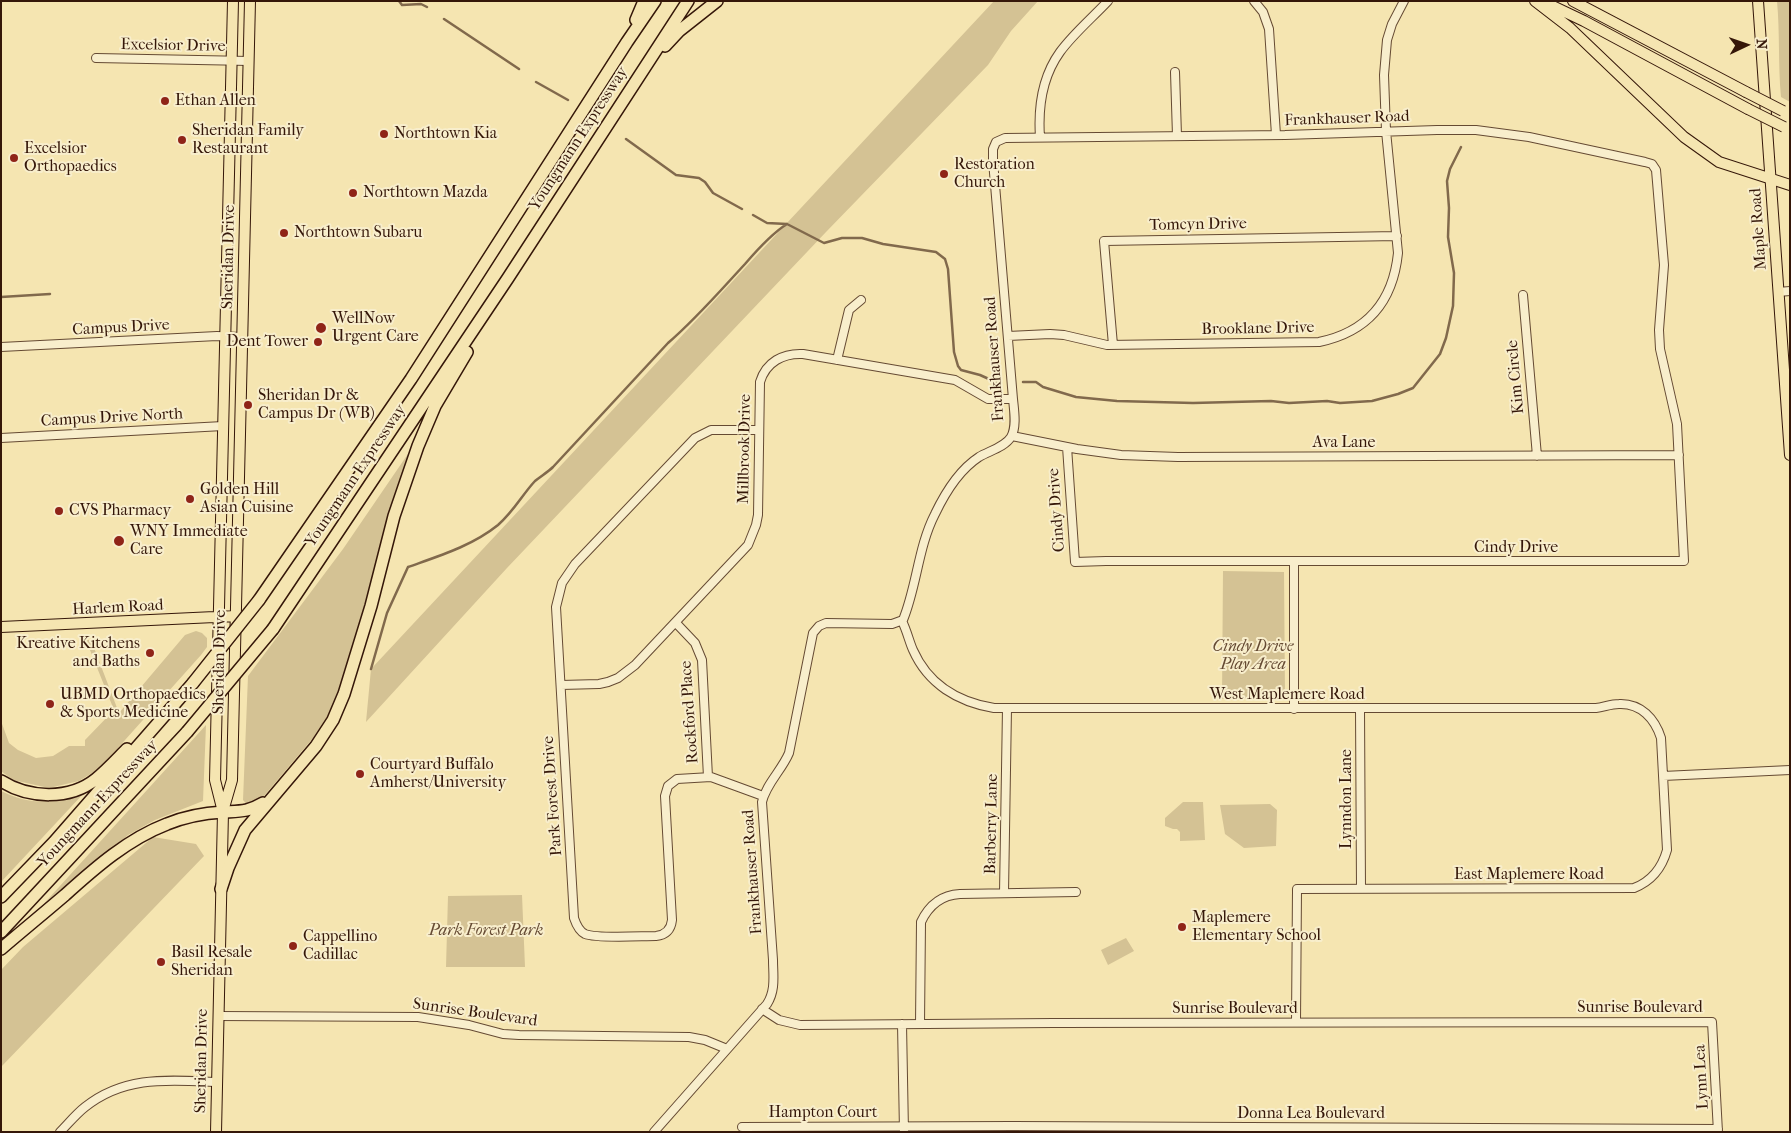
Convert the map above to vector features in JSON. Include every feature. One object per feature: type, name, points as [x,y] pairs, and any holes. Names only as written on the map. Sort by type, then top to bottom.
[{"type":"highway","points":[[627,42],[644,1]]},
{"type":"highway","name":"Youngmann Expressway","points":[[1,898],[54,842],[175,706],[259,600],[411,379],[655,1]]},
{"type":"highway","name":"Youngmann Expressway","points":[[1,932],[187,732],[273,628],[508,278],[688,1]]},
{"type":"highway","points":[[641,73],[679,31],[717,1]]},
{"type":"highway","points":[[221,889],[241,838],[270,799],[316,746],[333,720],[344,694],[371,606],[394,516],[418,446],[435,406],[508,278]]},
{"type":"highway","points":[[1,781],[12,788],[27,793],[56,795],[84,786],[96,780],[175,706]]},
{"type":"highway","points":[[1,949],[96,868],[141,836],[168,823],[186,818],[222,812],[252,810],[270,799]]},
{"type":"main road","name":"Sheridan Drive","points":[[216,1132],[222,812],[215,780],[233,1]]},
{"type":"main road","name":"Sheridan Drive","points":[[222,812],[232,780],[250,1]]},
{"type":"main road","points":[[1535,1],[1570,28],[1702,152],[1719,162],[1790,185]]},
{"type":"main road","points":[[1542,1],[1584,20],[1748,109],[1787,128]]},
{"type":"main road","points":[[1574,1],[1788,113]]},
{"type":"main road","name":"Maple Road","points":[[1758,1],[1790,455]]},
{"type":"main road","name":"Harlem Road","points":[[1,627],[236,616]]},
{"type":"street","points":[[1040,138],[1040,107],[1045,84],[1054,62],[1060,52],[1108,1]]},
{"type":"street","points":[[1254,1],[1263,12],[1269,29],[1276,135]]},
{"type":"street","name":"Brooklane Drive","points":[[1008,336],[1064,334],[1113,345],[1319,342],[1343,335],[1369,318],[1382,304],[1397,269],[1397,236],[1386,131],[1384,75],[1386,49],[1392,24],[1404,1]]},
{"type":"street","name":"Excelsior Drive","points":[[96,58],[249,61]]},
{"type":"street","points":[[1175,72],[1178,136]]},
{"type":"street","name":"Frankhauser Road","points":[[654,1132],[771,998],[774,986],[762,807],[764,796],[786,762],[789,753],[810,639],[814,631],[826,623],[884,624],[902,621],[924,541],[943,500],[955,481],[970,464],[1007,442],[1012,436],[1014,428],[1013,399],[993,161],[996,142],[1002,138],[1276,135],[1464,130],[1520,135],[1646,162],[1653,166],[1657,175]]},
{"type":"street","name":"Cindy Drive","points":[[1067,447],[1075,562],[1684,561],[1676,424],[1660,349],[1658,330],[1664,265],[1657,175]]},
{"type":"street","name":"Tomcyn Drive","points":[[1113,345],[1104,240],[1397,236]]},
{"type":"street","points":[[1778,292],[1790,291]]},
{"type":"street","name":"Kim Circle","points":[[1523,295],[1537,456]]},
{"type":"street","points":[[837,360],[849,310],[861,300]]},
{"type":"street","name":"Campus Drive","points":[[1,347],[242,337]]},
{"type":"street","name":"Millbrook Drive","points":[[561,685],[599,684],[618,678],[635,666],[748,545],[758,515],[760,382],[762,375],[773,362],[785,355],[794,354],[837,360],[955,380],[988,399],[1013,399]]},
{"type":"street","name":"Campus Drive North","points":[[1,438],[223,426]]},
{"type":"street","name":"Park Forest Drive","points":[[759,430],[710,430],[695,438],[574,564],[562,583],[556,607],[574,918],[576,924],[586,934],[592,936],[656,936],[665,934],[668,930],[672,920],[665,791],[677,779],[708,777],[764,796]]},
{"type":"street","name":"Ava Lane","points":[[1012,436],[1121,455],[1178,457],[1679,455]]},
{"type":"street","points":[[1294,562],[1294,709]]},
{"type":"street","name":"West Maplemere Road","points":[[902,621],[918,661],[933,680],[943,689],[961,699],[980,706],[1007,708],[1360,709],[1596,708],[1627,704],[1644,711],[1655,722],[1661,738],[1664,776]]},
{"type":"street","name":"Rockford Place","points":[[676,623],[695,643],[702,660],[708,777]]},
{"type":"street","name":"Barberry Lane","points":[[920,1024],[921,922],[927,911],[940,899],[956,894],[1004,894],[1007,708]]},
{"type":"street","name":"Lynndon Lane","points":[[1360,709],[1361,889]]},
{"type":"street","points":[[1664,776],[1790,770]]},
{"type":"street","name":"East Maplemere Road","points":[[1296,1022],[1297,889],[1634,888],[1649,881],[1656,874],[1662,866],[1667,850],[1664,776]]},
{"type":"street","points":[[1004,894],[1076,892]]},
{"type":"street","name":"Sunrise Boulevard","points":[[762,1009],[779,1020],[800,1025],[1712,1022]]},
{"type":"street","name":"Sunrise Boulevard","points":[[218,1016],[418,1017],[469,1025],[503,1034],[542,1036],[673,1036],[705,1040],[727,1049]]},
{"type":"street","name":"Lynn Lea","points":[[1712,1022],[1718,1130]]},
{"type":"street","points":[[902,1024],[904,1129]]},
{"type":"street","points":[[60,1132],[86,1107],[102,1096],[129,1085],[158,1080],[217,1082]]},
{"type":"street","name":"Hampton Court","points":[[742,1126],[904,1129]]},
{"type":"street","name":"Donna Lea Boulevard","points":[[904,1129],[1718,1130]]},
{"type":"green space","points":[[994,1],[1038,1],[1011,31],[988,65],[826,232],[507,568],[366,722],[371,669]]},
{"type":"green space","points":[[1777,1],[1790,1],[1790,102],[1781,97]]},
{"type":"green space","points":[[412,448],[349,665],[336,703],[313,738],[258,803],[248,806],[243,800],[248,676],[343,549]]},
{"type":"green space","name":"Cindy Drive Play Area","points":[[1223,571],[1284,572],[1285,698],[1222,699]]},
{"type":"green space","points":[[196,631],[202,633],[207,638],[207,647],[100,768],[79,781],[49,788],[13,780],[1,771],[1,721],[9,743],[18,750],[36,758],[53,756],[69,746],[85,746],[85,740],[114,710],[86,640],[91,640],[119,713],[185,635]]},
{"type":"green space","points":[[206,725],[203,801],[155,820],[128,835],[30,919]]},
{"type":"green space","points":[[1,791],[33,801],[51,801],[84,793],[1,882]]},
{"type":"green space","points":[[1183,802],[1203,802],[1205,840],[1180,841],[1180,832],[1177,829],[1165,826],[1165,818]]},
{"type":"green space","points":[[1270,804],[1277,810],[1276,846],[1244,848],[1225,834],[1220,805]]},
{"type":"green space","points":[[153,837],[196,844],[204,856],[1,1067],[1,970],[23,947]]},
{"type":"green space","name":"Park Forest Park","points":[[522,895],[525,967],[446,967],[448,896]]},
{"type":"green space","points":[[1126,938],[1134,951],[1108,965],[1101,950]]},
{"type":"waterway","points":[[399,1],[402,5],[421,4],[427,7]]},
{"type":"waterway","points":[[444,19],[519,69]]},
{"type":"waterway","points":[[536,82],[568,100]]},
{"type":"waterway","points":[[626,139],[676,175],[699,178],[705,182],[713,193],[742,209]]},
{"type":"waterway","points":[[1023,382],[1036,382],[1043,387],[1076,397],[1117,401],[1193,403],[1271,401],[1289,403],[1327,401],[1340,403],[1372,401],[1413,388],[1440,354],[1446,338],[1453,306],[1454,273],[1448,237],[1449,208],[1447,181],[1450,169],[1461,147]]},
{"type":"waterway","points":[[753,215],[767,223],[787,224],[824,243],[842,238],[862,238],[883,244],[936,252],[945,259],[948,269],[954,352],[958,366],[961,370],[980,375],[1000,384]]},
{"type":"waterway","points":[[371,669],[387,613],[408,567],[466,545],[498,525],[535,481],[553,467],[668,343],[698,315],[764,242],[787,224]]},
{"type":"waterway","points":[[1,297],[50,294]]},
{"type":"place","name":"Ethan Allen","points":[[165,101]]},
{"type":"place","name":"Northtown Kia","points":[[384,134]]},
{"type":"place","name":"Sheridan Family Restaurant","points":[[182,140]]},
{"type":"place","name":"Excelsior Orthopaedics","points":[[14,158]]},
{"type":"place","name":"Restoration Church","points":[[944,174]]},
{"type":"place","name":"Northtown Mazda","points":[[353,193]]},
{"type":"place","name":"Northtown Subaru","points":[[284,233]]},
{"type":"place","name":"WellNow Urgent Care","points":[[321,328]]},
{"type":"place","name":"Dent Tower","points":[[318,342]]},
{"type":"place","name":"Sheridan Dr & Campus Dr (WB)","points":[[248,405]]},
{"type":"place","name":"Golden Hill Asian Cuisine","points":[[190,499]]},
{"type":"place","name":"CVS Pharmacy","points":[[59,511]]},
{"type":"place","name":"WNY Immediate Care","points":[[119,541]]},
{"type":"place","name":"Kreative Kitchens and Baths","points":[[150,653]]},
{"type":"place","name":"UBMD Orthopaedics & Sports Medicine","points":[[50,704]]},
{"type":"place","name":"Courtyard Buffalo Amherst/University","points":[[360,774]]},
{"type":"place","name":"Maplemere Elementary School","points":[[1182,927]]},
{"type":"place","name":"Cappellino Cadillac","points":[[293,946]]},
{"type":"place","name":"Basil Resale Sheridan","points":[[161,962]]}]
